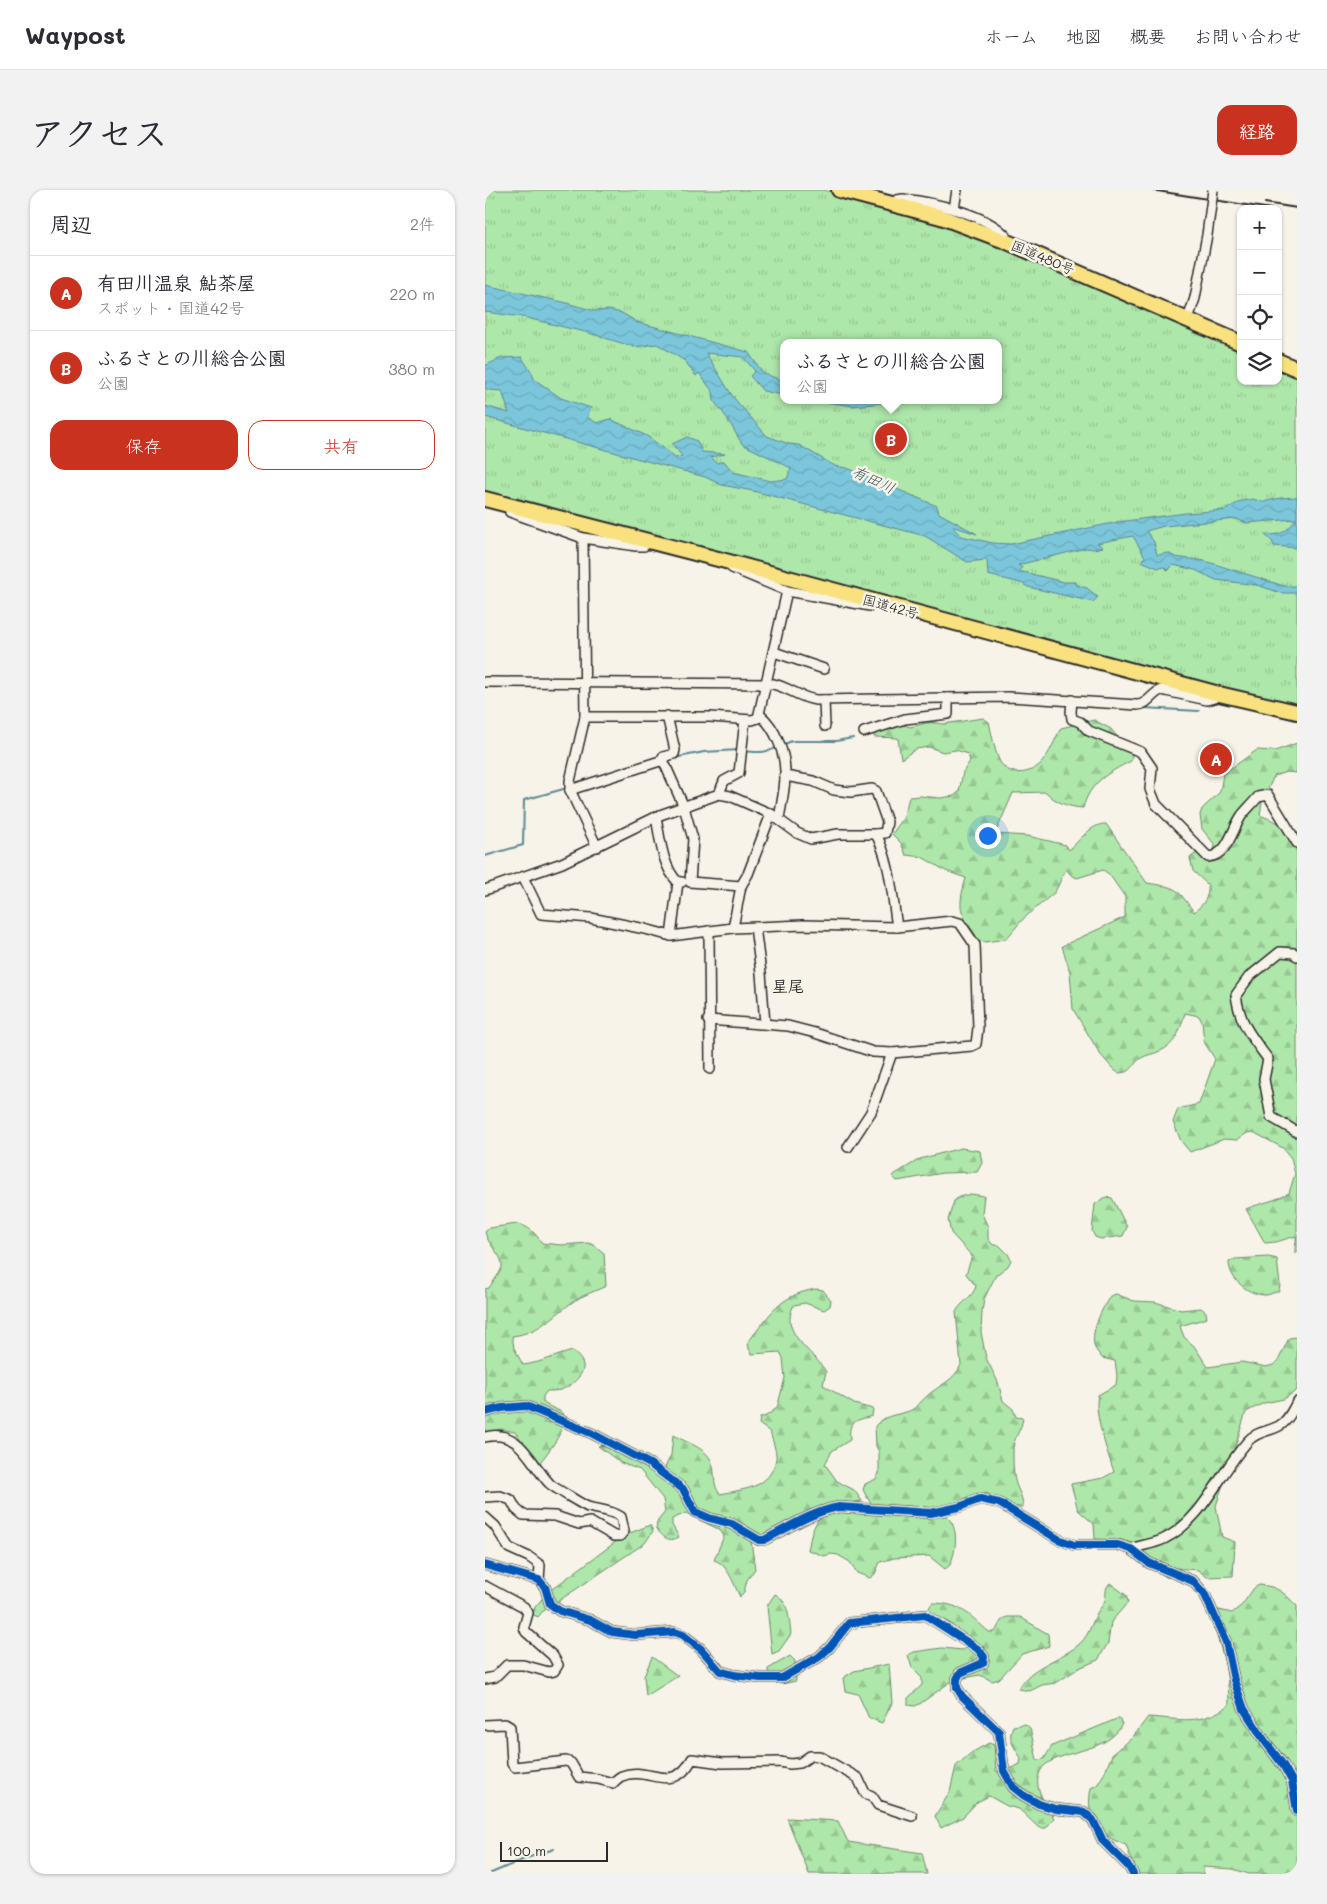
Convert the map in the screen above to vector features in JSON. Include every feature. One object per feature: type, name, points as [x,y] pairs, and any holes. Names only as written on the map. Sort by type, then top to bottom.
[{"type":"highway","name":"国道480号","points":[[839,190],[941,217],[1005,241],[1237,341]]},
{"type":"highway","points":[[1282,363],[1297,369]]},
{"type":"highway","name":"国道42号","points":[[485,499],[649,541],[1219,694],[1297,712]]},
{"type":"street","points":[[954,209],[957,190]]},
{"type":"street","points":[[1188,319],[1195,298],[1213,190]]},
{"type":"street","points":[[893,203],[903,199],[954,209],[999,230],[1005,235],[1005,241]]},
{"type":"street","points":[[1282,362],[1297,362]]},
{"type":"street","points":[[509,505],[510,512],[583,538],[636,546],[644,546],[649,541]]},
{"type":"street","points":[[583,538],[585,717],[570,781],[570,790],[597,847]]},
{"type":"street","points":[[728,562],[735,570],[787,591],[869,606],[877,606],[882,603]]},
{"type":"street","points":[[585,717],[667,716],[755,719],[760,715],[787,591]]},
{"type":"street","points":[[774,652],[824,669]]},
{"type":"street","points":[[485,682],[767,684],[785,687],[804,697],[824,700],[1009,697],[1141,706],[1161,690],[1207,700],[1215,698],[1219,694]]},
{"type":"street","points":[[864,732],[905,719],[948,714],[948,698]]},
{"type":"street","points":[[824,700],[825,726]]},
{"type":"street","points":[[1072,700],[1072,719],[1080,722],[1089,731],[1133,748],[1146,758],[1152,768],[1150,789],[1156,804],[1208,857],[1216,856],[1222,852],[1242,815],[1259,797],[1269,796],[1297,843]]},
{"type":"street","points":[[733,928],[741,886],[775,816],[785,776],[783,757],[775,734],[760,715]]},
{"type":"street","points":[[570,790],[663,760],[663,757],[675,752],[667,716]]},
{"type":"street","points":[[719,794],[724,781],[739,773],[745,720]]},
{"type":"street","points":[[663,760],[684,807],[693,839],[690,882]]},
{"type":"street","points":[[485,890],[562,863],[656,817],[719,794],[730,796],[775,816],[797,833],[811,839],[838,834],[885,833],[887,822],[875,791],[872,789],[851,792],[834,790],[813,781],[785,776]]},
{"type":"street","points":[[656,817],[671,876],[677,882],[741,886]]},
{"type":"street","points":[[876,834],[885,853],[889,870],[897,927]]},
{"type":"street","points":[[523,877],[541,914],[591,918],[671,936],[733,928],[803,925],[897,927],[952,921],[960,923],[975,945],[977,1039],[976,1044],[972,1046],[892,1053],[873,1052],[801,1029],[765,1024],[708,1020]]},
{"type":"street","points":[[671,936],[677,882]]},
{"type":"street","points":[[755,927],[765,1024]]},
{"type":"street","points":[[709,931],[708,1020],[710,1069]]},
{"type":"street","points":[[1297,956],[1293,953],[1280,952],[1249,978],[1236,995],[1238,1012],[1243,1025],[1267,1059],[1264,1079],[1271,1117],[1297,1132]]},
{"type":"street","points":[[848,1147],[871,1112],[892,1053]]},
{"type":"street","points":[[1131,1549],[1163,1539],[1189,1520],[1215,1490],[1249,1440],[1261,1432],[1284,1423],[1297,1402]]},
{"type":"street","points":[[485,1412],[526,1406],[591,1432],[650,1464],[683,1489],[695,1512],[731,1524],[759,1540],[764,1540],[793,1523],[839,1507],[931,1513],[959,1507],[980,1499],[999,1503],[1058,1539],[1074,1544],[1118,1545],[1131,1549],[1149,1563],[1193,1580],[1205,1595],[1226,1642],[1234,1680],[1244,1709],[1263,1740],[1283,1765],[1291,1781],[1297,1811]]},
{"type":"street","points":[[485,1437],[496,1435],[516,1443],[529,1454],[549,1484],[586,1506],[615,1513],[621,1517],[624,1531],[620,1536],[614,1536],[590,1522],[579,1524],[555,1516],[523,1515],[516,1510],[511,1500],[500,1496],[485,1497]]},
{"type":"street","points":[[485,1517],[495,1526],[509,1548],[529,1557],[539,1565],[539,1580],[545,1588],[550,1604],[560,1611],[590,1620],[612,1632],[626,1635],[675,1632],[701,1649],[720,1671],[734,1675],[782,1678],[809,1664],[830,1647],[849,1623],[925,1616],[982,1653],[983,1663],[960,1673],[957,1679],[957,1688],[962,1696],[999,1732],[1004,1772],[1013,1787],[1039,1804],[1084,1812],[1093,1820],[1103,1841],[1129,1867],[1133,1874]]},
{"type":"street","points":[[485,1565],[539,1580]]},
{"type":"street","points":[[485,1586],[524,1607],[527,1613],[526,1632],[553,1656],[558,1665],[554,1671],[549,1672],[523,1665],[507,1665],[495,1676],[485,1679]]},
{"type":"street","points":[[485,1725],[505,1724],[510,1727],[513,1764],[515,1767],[566,1761],[571,1763],[579,1777],[598,1778],[613,1783],[621,1776],[631,1774],[669,1778],[677,1776],[686,1772],[692,1760],[722,1763],[780,1762],[790,1764],[800,1762],[810,1756],[819,1756],[858,1778],[865,1793],[872,1796],[878,1805],[912,1816]]},
{"type":"green space","points":[[485,190],[824,190],[951,224],[1237,346],[1237,385],[1282,385],[1282,366],[1297,372],[1297,707],[485,497]]},
{"type":"green space","points":[[983,718],[989,722],[999,760],[1007,769],[1019,773],[1031,770],[1042,762],[1061,728],[1094,720],[1111,729],[1132,755],[1131,761],[1101,779],[1090,791],[1083,808],[1063,804],[1046,792],[1013,793],[995,834],[1028,836],[1066,845],[1069,850],[1091,829],[1101,824],[1106,824],[1147,883],[1175,890],[1194,912],[1205,901],[1208,885],[1193,871],[1190,858],[1195,854],[1214,851],[1215,845],[1202,829],[1200,815],[1202,809],[1220,792],[1223,774],[1257,750],[1275,751],[1297,743],[1297,773],[1286,772],[1274,776],[1262,802],[1260,815],[1286,826],[1297,853],[1297,1252],[1295,1254],[1296,1236],[1265,1243],[1246,1209],[1289,1193],[1295,1174],[1291,1158],[1283,1148],[1253,1132],[1247,1133],[1237,1140],[1224,1139],[1190,1152],[1181,1141],[1173,1122],[1178,1109],[1199,1104],[1215,1059],[1204,1042],[1202,1022],[1199,1016],[1185,1013],[1177,1035],[1166,1048],[1141,1058],[1130,1070],[1119,1073],[1100,1054],[1073,1009],[1070,972],[1062,946],[1125,917],[1125,897],[1109,874],[1103,870],[1077,878],[1066,869],[1055,892],[1023,919],[1006,939],[979,941],[962,911],[961,898],[966,878],[946,871],[922,857],[906,855],[901,843],[892,834],[904,817],[909,797],[940,798],[954,796],[959,792],[963,772],[970,761],[968,754],[956,750],[943,752],[929,747],[916,749],[901,759],[898,738],[874,737],[875,729],[904,725],[910,727],[930,722],[943,724]]},
{"type":"green space","points":[[961,1148],[980,1151],[982,1163],[977,1172],[943,1173],[897,1181],[892,1176],[920,1159]]},
{"type":"green space","points":[[971,1194],[984,1196],[982,1214],[988,1227],[988,1239],[993,1245],[999,1245],[1011,1260],[1008,1266],[996,1275],[984,1299],[981,1332],[986,1358],[998,1382],[1003,1401],[1013,1409],[1016,1417],[1023,1418],[1013,1447],[1013,1464],[1014,1476],[1022,1498],[1023,1507],[1012,1506],[988,1494],[979,1493],[955,1504],[941,1507],[912,1509],[873,1507],[863,1490],[865,1484],[876,1479],[879,1473],[879,1452],[876,1446],[875,1426],[886,1418],[915,1408],[950,1379],[961,1365],[956,1312],[976,1286],[966,1274],[972,1256],[951,1233],[948,1220],[954,1201],[959,1197]]},
{"type":"green space","points":[[1106,1197],[1112,1198],[1127,1227],[1123,1236],[1101,1239],[1095,1237],[1092,1231],[1095,1204]]},
{"type":"green space","points":[[517,1224],[531,1230],[542,1243],[561,1245],[588,1243],[604,1253],[606,1286],[574,1301],[538,1328],[512,1336],[514,1348],[523,1365],[536,1363],[573,1351],[583,1365],[582,1373],[572,1384],[564,1389],[547,1391],[543,1396],[543,1402],[564,1415],[564,1422],[556,1441],[539,1464],[515,1432],[501,1429],[485,1434],[485,1289],[489,1288],[498,1275],[502,1263],[485,1232],[489,1228]]},
{"type":"green space","points":[[1269,1257],[1277,1259],[1280,1285],[1279,1291],[1269,1295],[1254,1293],[1242,1286],[1230,1269],[1229,1262],[1235,1259]]},
{"type":"green space","points":[[816,1289],[823,1290],[831,1300],[830,1306],[824,1310],[805,1303],[794,1305],[790,1315],[791,1324],[799,1341],[826,1372],[823,1385],[854,1404],[873,1409],[872,1416],[854,1422],[850,1429],[850,1440],[832,1451],[825,1464],[837,1481],[854,1490],[862,1501],[826,1506],[779,1526],[751,1541],[755,1569],[747,1580],[744,1592],[740,1597],[727,1570],[714,1560],[724,1536],[720,1530],[686,1513],[672,1519],[672,1525],[679,1537],[669,1539],[664,1537],[656,1529],[657,1522],[665,1512],[663,1499],[640,1470],[621,1463],[598,1446],[613,1447],[640,1460],[662,1474],[671,1455],[673,1435],[701,1449],[710,1458],[716,1487],[720,1494],[747,1489],[762,1482],[773,1469],[776,1456],[770,1432],[759,1424],[760,1418],[777,1408],[785,1378],[783,1358],[780,1352],[752,1354],[748,1342],[769,1315],[784,1301],[803,1292]]},
{"type":"green space","points":[[1116,1294],[1134,1301],[1155,1302],[1181,1310],[1201,1308],[1206,1312],[1207,1318],[1180,1326],[1184,1337],[1194,1346],[1208,1367],[1242,1362],[1266,1367],[1273,1365],[1278,1361],[1289,1338],[1297,1337],[1297,1390],[1284,1399],[1264,1403],[1246,1412],[1216,1506],[1222,1537],[1235,1542],[1233,1576],[1207,1577],[1198,1570],[1172,1568],[1168,1578],[1150,1567],[1144,1554],[1135,1545],[1122,1540],[1095,1539],[1094,1524],[1078,1510],[1071,1484],[1103,1478],[1114,1472],[1102,1434],[1097,1403],[1098,1395],[1116,1385],[1115,1361],[1102,1358],[1095,1348],[1094,1335],[1100,1314],[1110,1296]]},
{"type":"green space","points":[[838,1511],[946,1516],[953,1526],[955,1533],[954,1553],[950,1565],[945,1569],[929,1556],[894,1558],[880,1562],[875,1574],[870,1578],[857,1573],[850,1562],[838,1555],[824,1556],[808,1550],[812,1531],[819,1518]]},
{"type":"green space","points":[[650,1525],[653,1531],[645,1543],[542,1612],[538,1617],[532,1614],[535,1607],[548,1592],[625,1535]]},
{"type":"green space","points":[[1110,1583],[1126,1595],[1128,1602],[1111,1622],[1108,1643],[1098,1660],[1079,1668],[1056,1683],[1042,1685],[1030,1691],[1019,1689],[1029,1675],[1070,1651],[1084,1639],[1106,1598],[1106,1589]]},
{"type":"green space","points":[[1259,1585],[1280,1591],[1297,1606],[1297,1874],[1249,1874],[1233,1869],[1203,1867],[1203,1874],[1139,1874],[1133,1865],[1126,1845],[1107,1836],[1095,1824],[1090,1808],[1091,1788],[1097,1785],[1104,1774],[1112,1755],[1132,1738],[1148,1717],[1181,1720],[1200,1719],[1219,1712],[1229,1705],[1229,1691],[1223,1655],[1206,1607],[1232,1613],[1242,1605],[1254,1588]]},
{"type":"green space","points":[[775,1594],[780,1597],[786,1606],[791,1634],[779,1651],[772,1654],[767,1606]]},
{"type":"green space","points":[[932,1603],[957,1607],[989,1632],[995,1632],[1001,1621],[1007,1617],[1020,1617],[1048,1634],[1049,1646],[1022,1654],[999,1679],[992,1681],[980,1675],[953,1680],[921,1703],[915,1706],[908,1705],[908,1698],[922,1685],[922,1678],[912,1668],[908,1655],[914,1652],[942,1648],[962,1650],[968,1647],[970,1642],[950,1623],[931,1614],[929,1608]]},
{"type":"green space","points":[[790,1656],[795,1661],[796,1681],[782,1684],[769,1682],[768,1669]]},
{"type":"green space","points":[[652,1657],[678,1676],[646,1696],[644,1676]]},
{"type":"green space","points":[[889,1664],[892,1703],[882,1723],[869,1718],[858,1694],[845,1691],[843,1678],[854,1671]]},
{"type":"green space","points":[[1119,1718],[1122,1724],[1116,1733],[1107,1740],[1054,1760],[1045,1765],[1041,1770],[1038,1777],[1038,1787],[1054,1818],[1046,1828],[1039,1828],[1019,1809],[1007,1806],[989,1796],[977,1802],[963,1817],[941,1828],[935,1816],[950,1792],[956,1766],[971,1753],[989,1743],[994,1745],[996,1771],[1002,1773],[1020,1764],[1021,1758],[1011,1739],[1013,1726],[1025,1724],[1030,1728],[1037,1760],[1044,1759],[1052,1746]]},
{"type":"green space","points":[[787,1818],[838,1821],[848,1842],[922,1853],[927,1874],[809,1874]]},
{"type":"water","points":[[485,285],[595,311],[609,310],[622,313],[637,322],[748,352],[763,373],[780,380],[780,394],[763,391],[750,376],[755,371],[743,357],[706,353],[733,397],[767,436],[789,444],[799,445],[835,466],[847,468],[937,506],[939,513],[977,534],[952,526],[961,536],[993,543],[1011,544],[1118,522],[1225,510],[1241,501],[1253,499],[1263,502],[1297,497],[1297,548],[1274,546],[1272,541],[1264,534],[1279,534],[1290,527],[1296,519],[1246,523],[1237,519],[1164,526],[1146,531],[1154,542],[1157,555],[1168,553],[1175,557],[1205,561],[1284,586],[1297,586],[1297,593],[1281,593],[1257,585],[1216,580],[1195,570],[1173,565],[1168,571],[1164,567],[1158,568],[1141,561],[1145,557],[1133,536],[1097,543],[1103,547],[1086,548],[1018,565],[1022,567],[1019,571],[1064,582],[1075,582],[1079,586],[1087,588],[1098,597],[1093,602],[1028,587],[1021,583],[988,575],[987,560],[967,562],[925,536],[753,491],[722,485],[705,477],[485,417],[485,406],[509,413],[502,391],[485,388],[485,366],[501,358],[522,357],[534,379],[561,398],[591,408],[587,417],[597,423],[610,419],[647,436],[677,458],[682,456],[672,444],[687,437],[697,441],[702,452],[725,454],[711,457],[717,463],[724,461],[733,472],[771,481],[787,479],[791,468],[742,444],[727,418],[714,401],[713,392],[699,373],[696,376],[685,361],[657,344],[634,347],[589,333],[522,317],[485,312]]},
{"type":"water","points":[[840,404],[872,404],[854,406]]},
{"type":"waterway","points":[[485,687],[506,686]]},
{"type":"waterway","points":[[1144,708],[1199,711]]},
{"type":"waterway","points":[[782,745],[792,741],[836,741],[853,738]]},
{"type":"waterway","points":[[744,751],[765,752],[778,747]]},
{"type":"waterway","points":[[674,758],[704,752],[739,750]]},
{"type":"waterway","points":[[485,856],[523,845],[524,800],[567,788]]},
{"type":"waterway","points":[[489,1874],[554,1849]]},
{"type":"railway","points":[[1151,190],[1246,205]]},
{"type":"railway","points":[[1265,203],[1297,208]]},
{"type":"cycle path","points":[[485,1412],[526,1406],[591,1433],[650,1464],[683,1489],[695,1512],[732,1524],[759,1540],[764,1540],[809,1516],[839,1507],[931,1513],[959,1507],[980,1499],[999,1503],[1058,1539],[1074,1545],[1118,1545],[1131,1549],[1149,1563],[1193,1581],[1205,1595],[1226,1642],[1234,1680],[1244,1709],[1292,1781],[1297,1811]]},
{"type":"cycle path","points":[[485,1565],[539,1580],[545,1587],[550,1604],[560,1611],[590,1620],[612,1632],[635,1635],[675,1632],[683,1635],[701,1649],[720,1671],[734,1675],[760,1678],[782,1678],[819,1657],[830,1647],[849,1623],[925,1615],[978,1649],[984,1657],[983,1663],[960,1673],[957,1679],[957,1688],[962,1696],[999,1732],[1004,1771],[1013,1787],[1039,1804],[1056,1809],[1084,1812],[1093,1820],[1103,1841],[1129,1867],[1133,1874]]},
{"type":"place","name":"ふるさとの川総合公園","points":[[891,439]]},
{"type":"place","name":"有田川温泉 鮎茶屋","points":[[1216,759]]},
{"type":"district","name":"星尾","points":[[788,985]]},
{"type":"water label","name":"有田川","points":[[874,479]]}]
